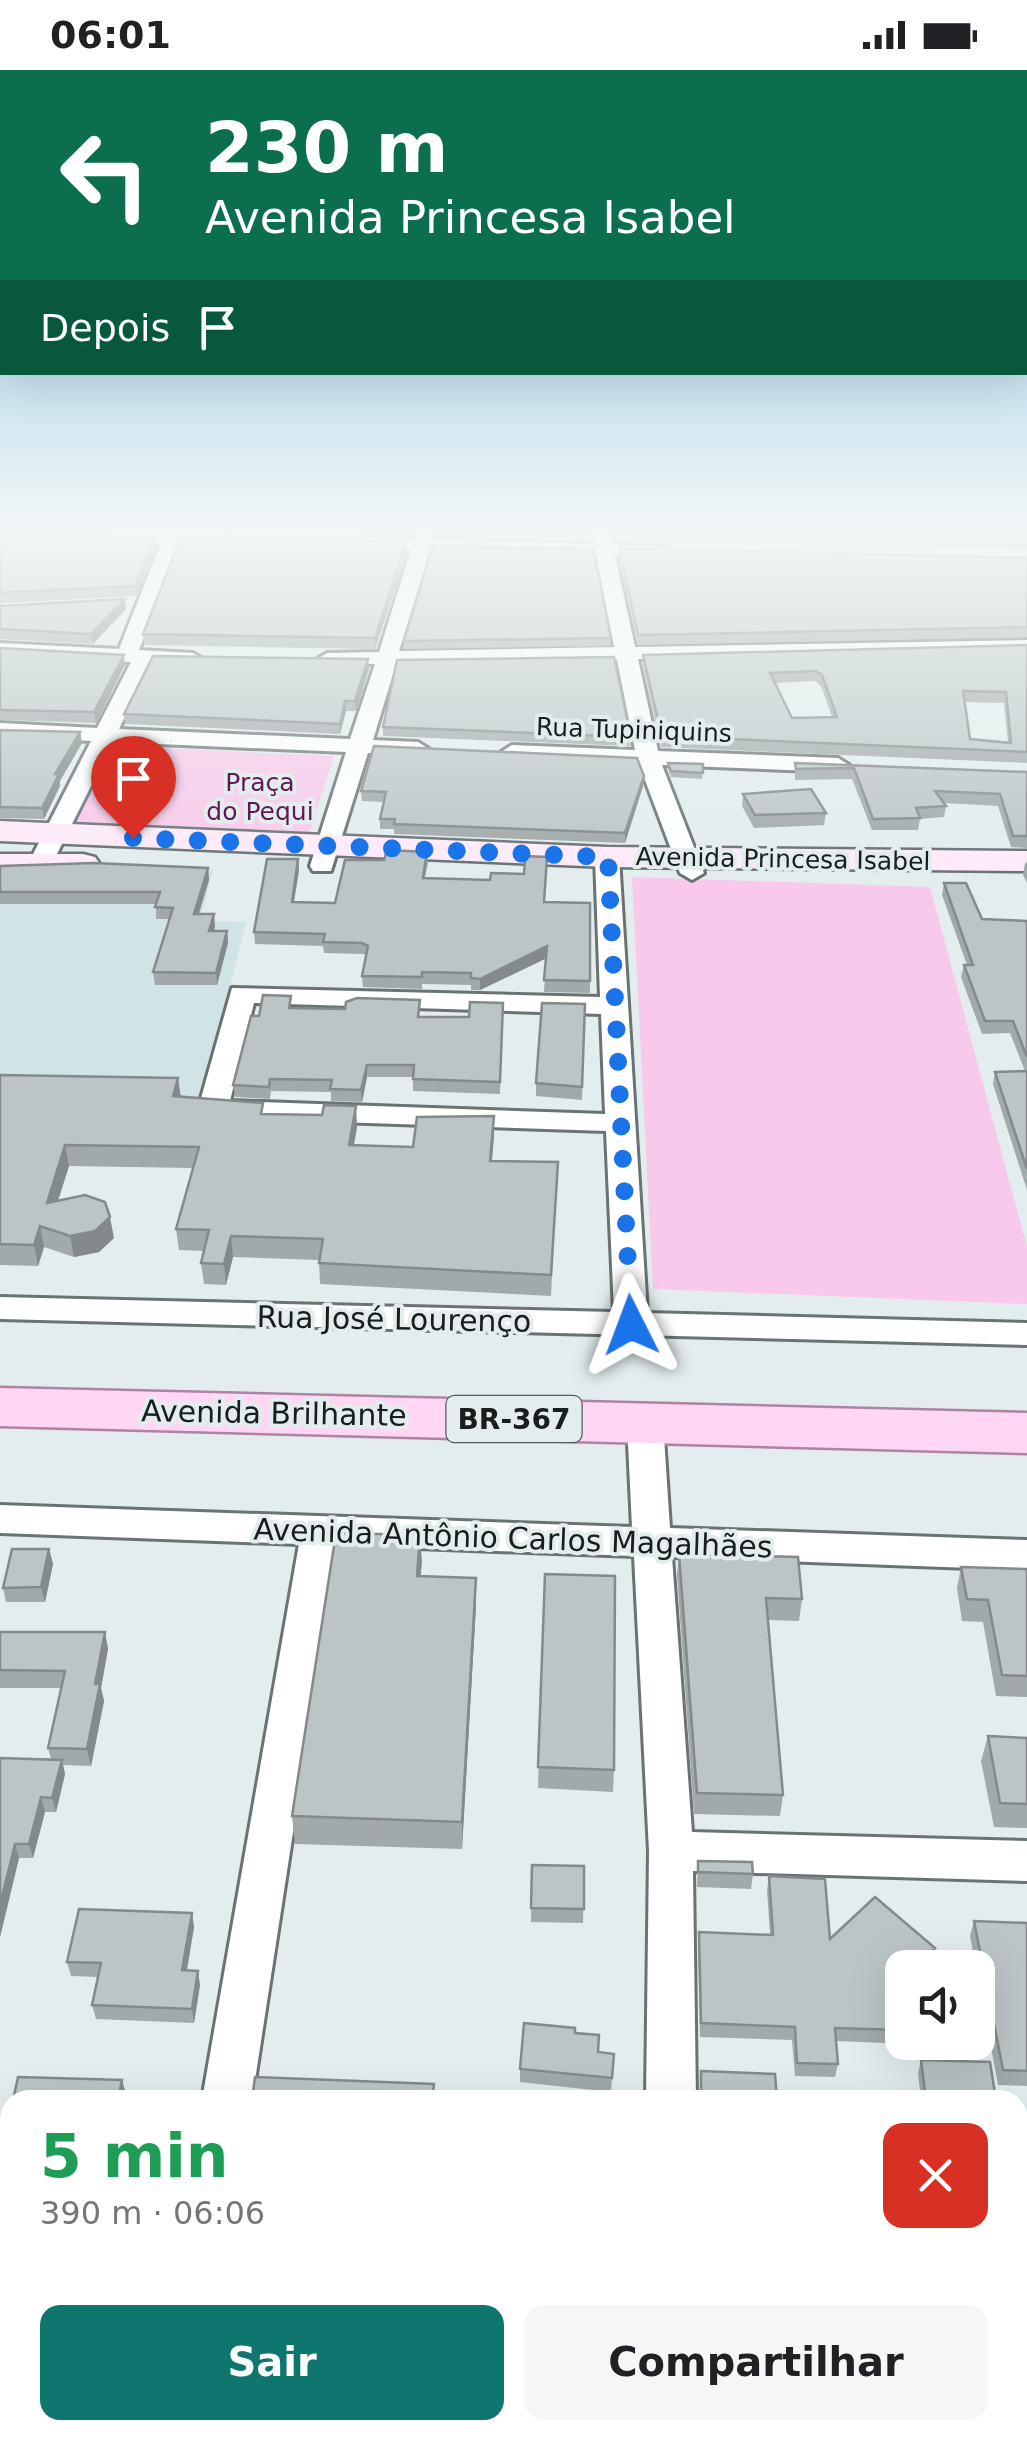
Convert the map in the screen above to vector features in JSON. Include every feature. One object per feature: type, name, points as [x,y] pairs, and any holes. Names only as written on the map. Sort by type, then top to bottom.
[{"type":"main road","name":"Avenida Princesa Isabel","points":[[0,831],[47,849]]},
{"type":"main road","name":"Avenida Princesa Isabel","points":[[0,864],[47,849],[1027,874]]},
{"type":"main road","name":"Avenida Princesa Isabel","points":[[690,866],[1027,862]]},
{"type":"main road","name":"Avenida Brilhante","points":[[0,1407],[1027,1433]]},
{"type":"street","points":[[47,849],[106,736],[141,641]]},
{"type":"street","points":[[326,856],[394,641]]},
{"type":"street","points":[[623,641],[648,758],[690,866]]},
{"type":"street","points":[[312,659],[1027,646]]},
{"type":"street","points":[[0,650],[218,659]]},
{"type":"street","points":[[0,730],[439,750]]},
{"type":"street","name":"Rua Tupiniquins","points":[[496,752],[866,766]]},
{"type":"street","points":[[608,865],[631,1325]]},
{"type":"street","points":[[616,1006],[242,994],[213,1109],[620,1123]]},
{"type":"street","name":"Rua José Lourenço","points":[[0,1308],[1027,1334]]},
{"type":"street","points":[[645,1422],[671,1851],[671,2090]]},
{"type":"street","name":"Avenida Antônio Carlos Magalhães","points":[[0,1519],[1027,1556]]},
{"type":"street","points":[[229,2090],[320,1531]]},
{"type":"street","points":[[671,1851],[1027,1861]]},
{"type":"shaded area","points":[[0,868],[213,870],[200,921],[246,922],[200,1106],[0,1103]]},
{"type":"green space","name":"Praça do Pequi","points":[[110,746],[334,756],[306,843],[62,832]]},
{"type":"green space","points":[[632,877],[930,887],[1027,1247],[1027,1304],[653,1289]]},
{"type":"building","points":[[1027,645],[1027,752],[662,736],[643,655]],"holes":[[[816,671],[822,675],[837,717],[792,718],[770,673]],[[963,691],[1006,692],[1011,743],[970,739]]]},
{"type":"building","points":[[0,648],[124,655],[94,712],[0,710]]},
{"type":"building","points":[[153,656],[368,659],[355,701],[345,701],[340,724],[124,714]]},
{"type":"building","points":[[614,657],[631,737],[383,727],[397,660]]},
{"type":"building","points":[[0,730],[80,732],[55,774],[59,774],[42,808],[0,807]]},
{"type":"building","points":[[374,746],[637,758],[644,776],[625,833],[394,824],[395,819],[380,819],[386,792],[361,791]]},
{"type":"building","points":[[668,763],[703,764],[703,773],[671,771]]},
{"type":"building","points":[[795,763],[1027,772],[1027,836],[1013,836],[1000,794],[935,791],[946,806],[916,808],[920,818],[873,819],[854,768],[796,769]]},
{"type":"building","points":[[811,789],[826,813],[755,815],[743,794]]},
{"type":"building","points":[[387,850],[427,852],[423,878],[490,880],[491,873],[524,874],[525,856],[547,857],[544,902],[590,903],[590,981],[544,980],[547,946],[480,979],[471,978],[471,973],[362,976],[368,946],[362,943],[323,942],[325,934],[254,932],[267,859],[298,859],[292,902],[335,903],[345,860],[384,860]]},
{"type":"building","points":[[94,863],[208,868],[194,914],[214,914],[209,931],[227,931],[216,973],[153,972],[173,908],[155,907],[160,892],[0,892],[0,866]]},
{"type":"building","points":[[944,883],[966,883],[982,919],[1027,921],[1027,1057],[1013,1021],[985,1021],[964,965],[973,965]]},
{"type":"building","points":[[263,995],[291,996],[289,1008],[345,1009],[346,1002],[357,998],[420,1000],[418,1017],[469,1017],[470,1002],[503,1003],[500,1082],[413,1079],[414,1065],[367,1065],[361,1090],[330,1089],[332,1080],[270,1079],[269,1087],[233,1085],[251,1016],[259,1016]]},
{"type":"building","points":[[542,1003],[585,1004],[582,1087],[536,1083]]},
{"type":"building","points":[[1027,1071],[1027,1169],[995,1072]]},
{"type":"building","points":[[0,1075],[178,1078],[173,1096],[263,1103],[261,1114],[322,1115],[324,1105],[356,1106],[349,1145],[413,1147],[417,1117],[494,1116],[490,1161],[558,1162],[551,1275],[319,1263],[323,1239],[231,1236],[224,1264],[201,1263],[209,1230],[176,1229],[199,1147],[65,1145],[47,1203],[85,1195],[105,1202],[110,1217],[95,1231],[70,1236],[40,1226],[34,1245],[0,1244]]},
{"type":"building","points":[[336,1533],[420,1535],[417,1576],[476,1578],[462,1822],[292,1816]]},
{"type":"building","points":[[12,1549],[49,1549],[41,1587],[3,1588]]},
{"type":"building","points":[[679,1554],[798,1557],[802,1599],[766,1598],[783,1795],[697,1793]]},
{"type":"building","points":[[961,1567],[1027,1569],[1027,1676],[1002,1675],[988,1600],[967,1599]]},
{"type":"building","points":[[545,1574],[615,1576],[614,1770],[538,1767]]},
{"type":"building","points":[[0,1632],[105,1632],[87,1749],[48,1748],[65,1671],[0,1670]]},
{"type":"building","points":[[988,1736],[1027,1738],[1027,1804],[1000,1803]]},
{"type":"building","points":[[0,1758],[62,1760],[52,1798],[41,1797],[29,1844],[15,1844],[0,1905]]},
{"type":"building","points":[[698,1861],[752,1862],[753,1874],[698,1872]]},
{"type":"building","points":[[532,1865],[584,1866],[584,1909],[531,1908]]},
{"type":"building","points":[[769,1876],[825,1879],[830,1939],[875,1897],[935,1948],[885,1950],[885,2029],[835,2028],[838,2064],[797,2063],[795,2027],[701,2023],[699,1932],[773,1935]]},
{"type":"building","points":[[79,1909],[192,1913],[182,1970],[198,1971],[192,2009],[92,2005],[101,1963],[67,1962]]},
{"type":"building","points":[[974,1921],[1027,1923],[1027,2071],[1003,2070],[995,2029],[995,1950],[980,1950]]},
{"type":"building","points":[[524,2023],[575,2028],[575,2033],[599,2035],[598,2052],[614,2054],[612,2078],[520,2069]]},
{"type":"building","points":[[921,2060],[990,2062],[994,2090],[925,2090]]},
{"type":"building","points":[[701,2071],[775,2074],[776,2090],[701,2090]]},
{"type":"building","points":[[18,2077],[122,2080],[120,2090],[15,2090]]},
{"type":"building","points":[[255,2077],[434,2084],[433,2090],[253,2090]]},
{"type":"route","points":[[133,838],[608,857],[631,1325]]}]
